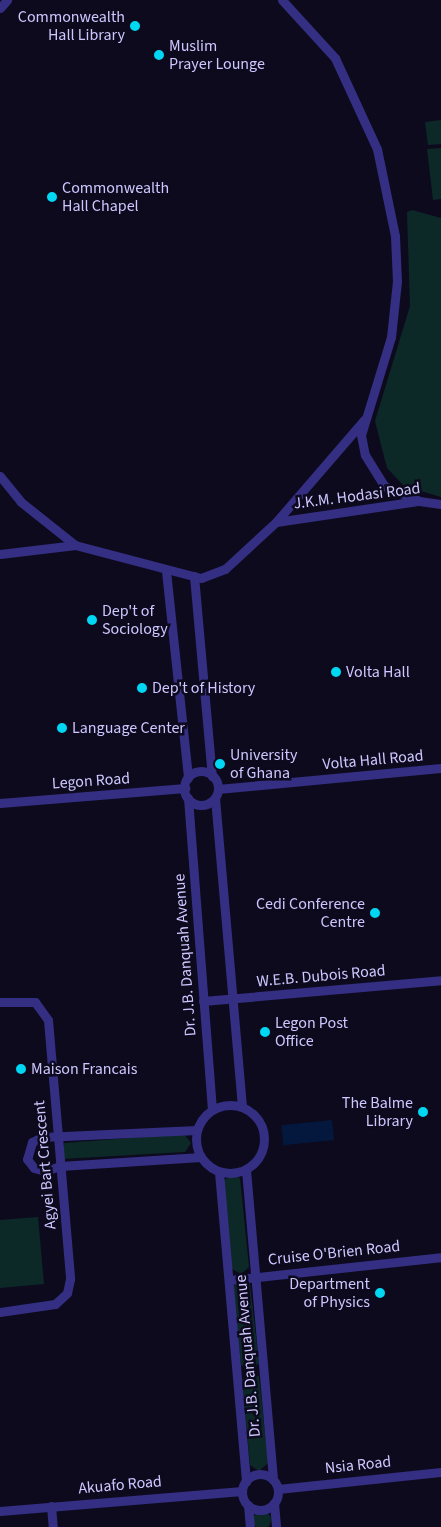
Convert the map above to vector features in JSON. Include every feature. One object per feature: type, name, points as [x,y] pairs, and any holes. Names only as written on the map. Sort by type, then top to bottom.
[{"type":"street","points":[[0,8],[8,0]]},
{"type":"street","points":[[282,0],[335,58],[368,126],[385,182],[396,281],[391,337],[364,420],[361,435],[373,473],[384,486],[419,501]]},
{"type":"street","points":[[0,476],[21,502],[75,545],[166,571],[194,576],[225,569],[276,522],[364,420]]},
{"type":"street","name":"J.K.M. Hodasi Road","points":[[276,522],[419,501],[441,504]]},
{"type":"street","points":[[0,554],[75,545]]},
{"type":"street","points":[[166,571],[188,778],[185,788],[188,798],[202,805],[216,793]]},
{"type":"street","points":[[194,576],[212,776],[216,793],[242,1106]]},
{"type":"street","name":"Volta Hall Road","points":[[216,793],[441,768]]},
{"type":"street","points":[[188,778],[197,772],[212,776]]},
{"type":"street","name":"Legon Road","points":[[0,802],[185,788]]},
{"type":"street","name":"Dr. J.B. Danquah Avenue","points":[[188,798],[212,1110]]},
{"type":"street","name":"W.E.B. Dubois Road","points":[[203,1001],[441,980]]},
{"type":"street","name":"Agyei Bart Crescent","points":[[0,1002],[35,1002],[48,1020],[70,1279],[67,1293],[56,1304],[38,1310],[0,1312]]},
{"type":"street","points":[[242,1106],[255,1115],[265,1135],[260,1157],[246,1170],[219,1172],[201,1156],[197,1130],[212,1110],[242,1106]]},
{"type":"street","points":[[197,1130],[36,1139],[28,1147],[27,1159],[39,1170],[60,1166],[201,1156]]},
{"type":"street","name":"Dr. J.B. Danquah Avenue","points":[[246,1170],[276,1484],[274,1503],[276,1527]]},
{"type":"street","name":"Dr. J.B. Danquah Avenue","points":[[219,1172],[230,1280],[246,1482],[242,1491]]},
{"type":"street","name":"Cruise O'Brien Road","points":[[230,1280],[441,1257]]},
{"type":"street","name":"Nsia Road","points":[[276,1484],[441,1472]]},
{"type":"street","points":[[246,1482],[256,1475],[276,1484]]},
{"type":"street","points":[[242,1491],[248,1505],[250,1527]]},
{"type":"street","name":"Akuafo Road","points":[[0,1511],[242,1491]]},
{"type":"street","points":[[248,1505],[258,1510],[274,1503]]},
{"type":"street","points":[[52,1506],[53,1527]]},
{"type":"green space","points":[[441,120],[441,144],[428,145],[425,122]]},
{"type":"green space","points":[[441,148],[441,199],[433,200],[427,149]]},
{"type":"green space","points":[[412,210],[441,218],[441,497],[404,486],[387,468],[375,421],[410,306],[407,212]]},
{"type":"green space","points":[[184,1134],[191,1143],[185,1152],[62,1159],[64,1143]]},
{"type":"green space","points":[[230,1175],[240,1178],[249,1267],[241,1274],[232,1269],[223,1182]]},
{"type":"green space","points":[[38,1217],[44,1284],[0,1288],[0,1220]]},
{"type":"green space","points":[[237,1282],[250,1284],[259,1363],[250,1371],[241,1365],[233,1288]]},
{"type":"green space","points":[[249,1374],[259,1376],[268,1463],[259,1471],[250,1465],[242,1380]]},
{"type":"green space","points":[[262,1511],[268,1514],[271,1520],[268,1526],[262,1529],[256,1526],[253,1520],[256,1514]]},
{"type":"water","points":[[332,1120],[334,1140],[283,1145],[281,1125]]},
{"type":"place","name":"Commonwealth Hall Library","points":[[135,26]]},
{"type":"place","name":"Muslim Prayer Lounge","points":[[159,55]]},
{"type":"place","name":"Commonwealth Hall Chapel","points":[[52,197]]},
{"type":"place","name":"Dep't of Sociology","points":[[92,620]]},
{"type":"place","name":"Volta Hall","points":[[336,672]]},
{"type":"place","name":"Dep't of History","points":[[142,688]]},
{"type":"place","name":"Language Center","points":[[62,728]]},
{"type":"place","name":"University of Ghana","points":[[220,764]]},
{"type":"place","name":"Cedi Conference Centre","points":[[375,913]]},
{"type":"place","name":"Legon Post Office","points":[[265,1032]]},
{"type":"place","name":"Maison Francais","points":[[21,1069]]},
{"type":"place","name":"The Balme Library","points":[[423,1112]]},
{"type":"place","name":"Department of Physics","points":[[380,1293]]}]
